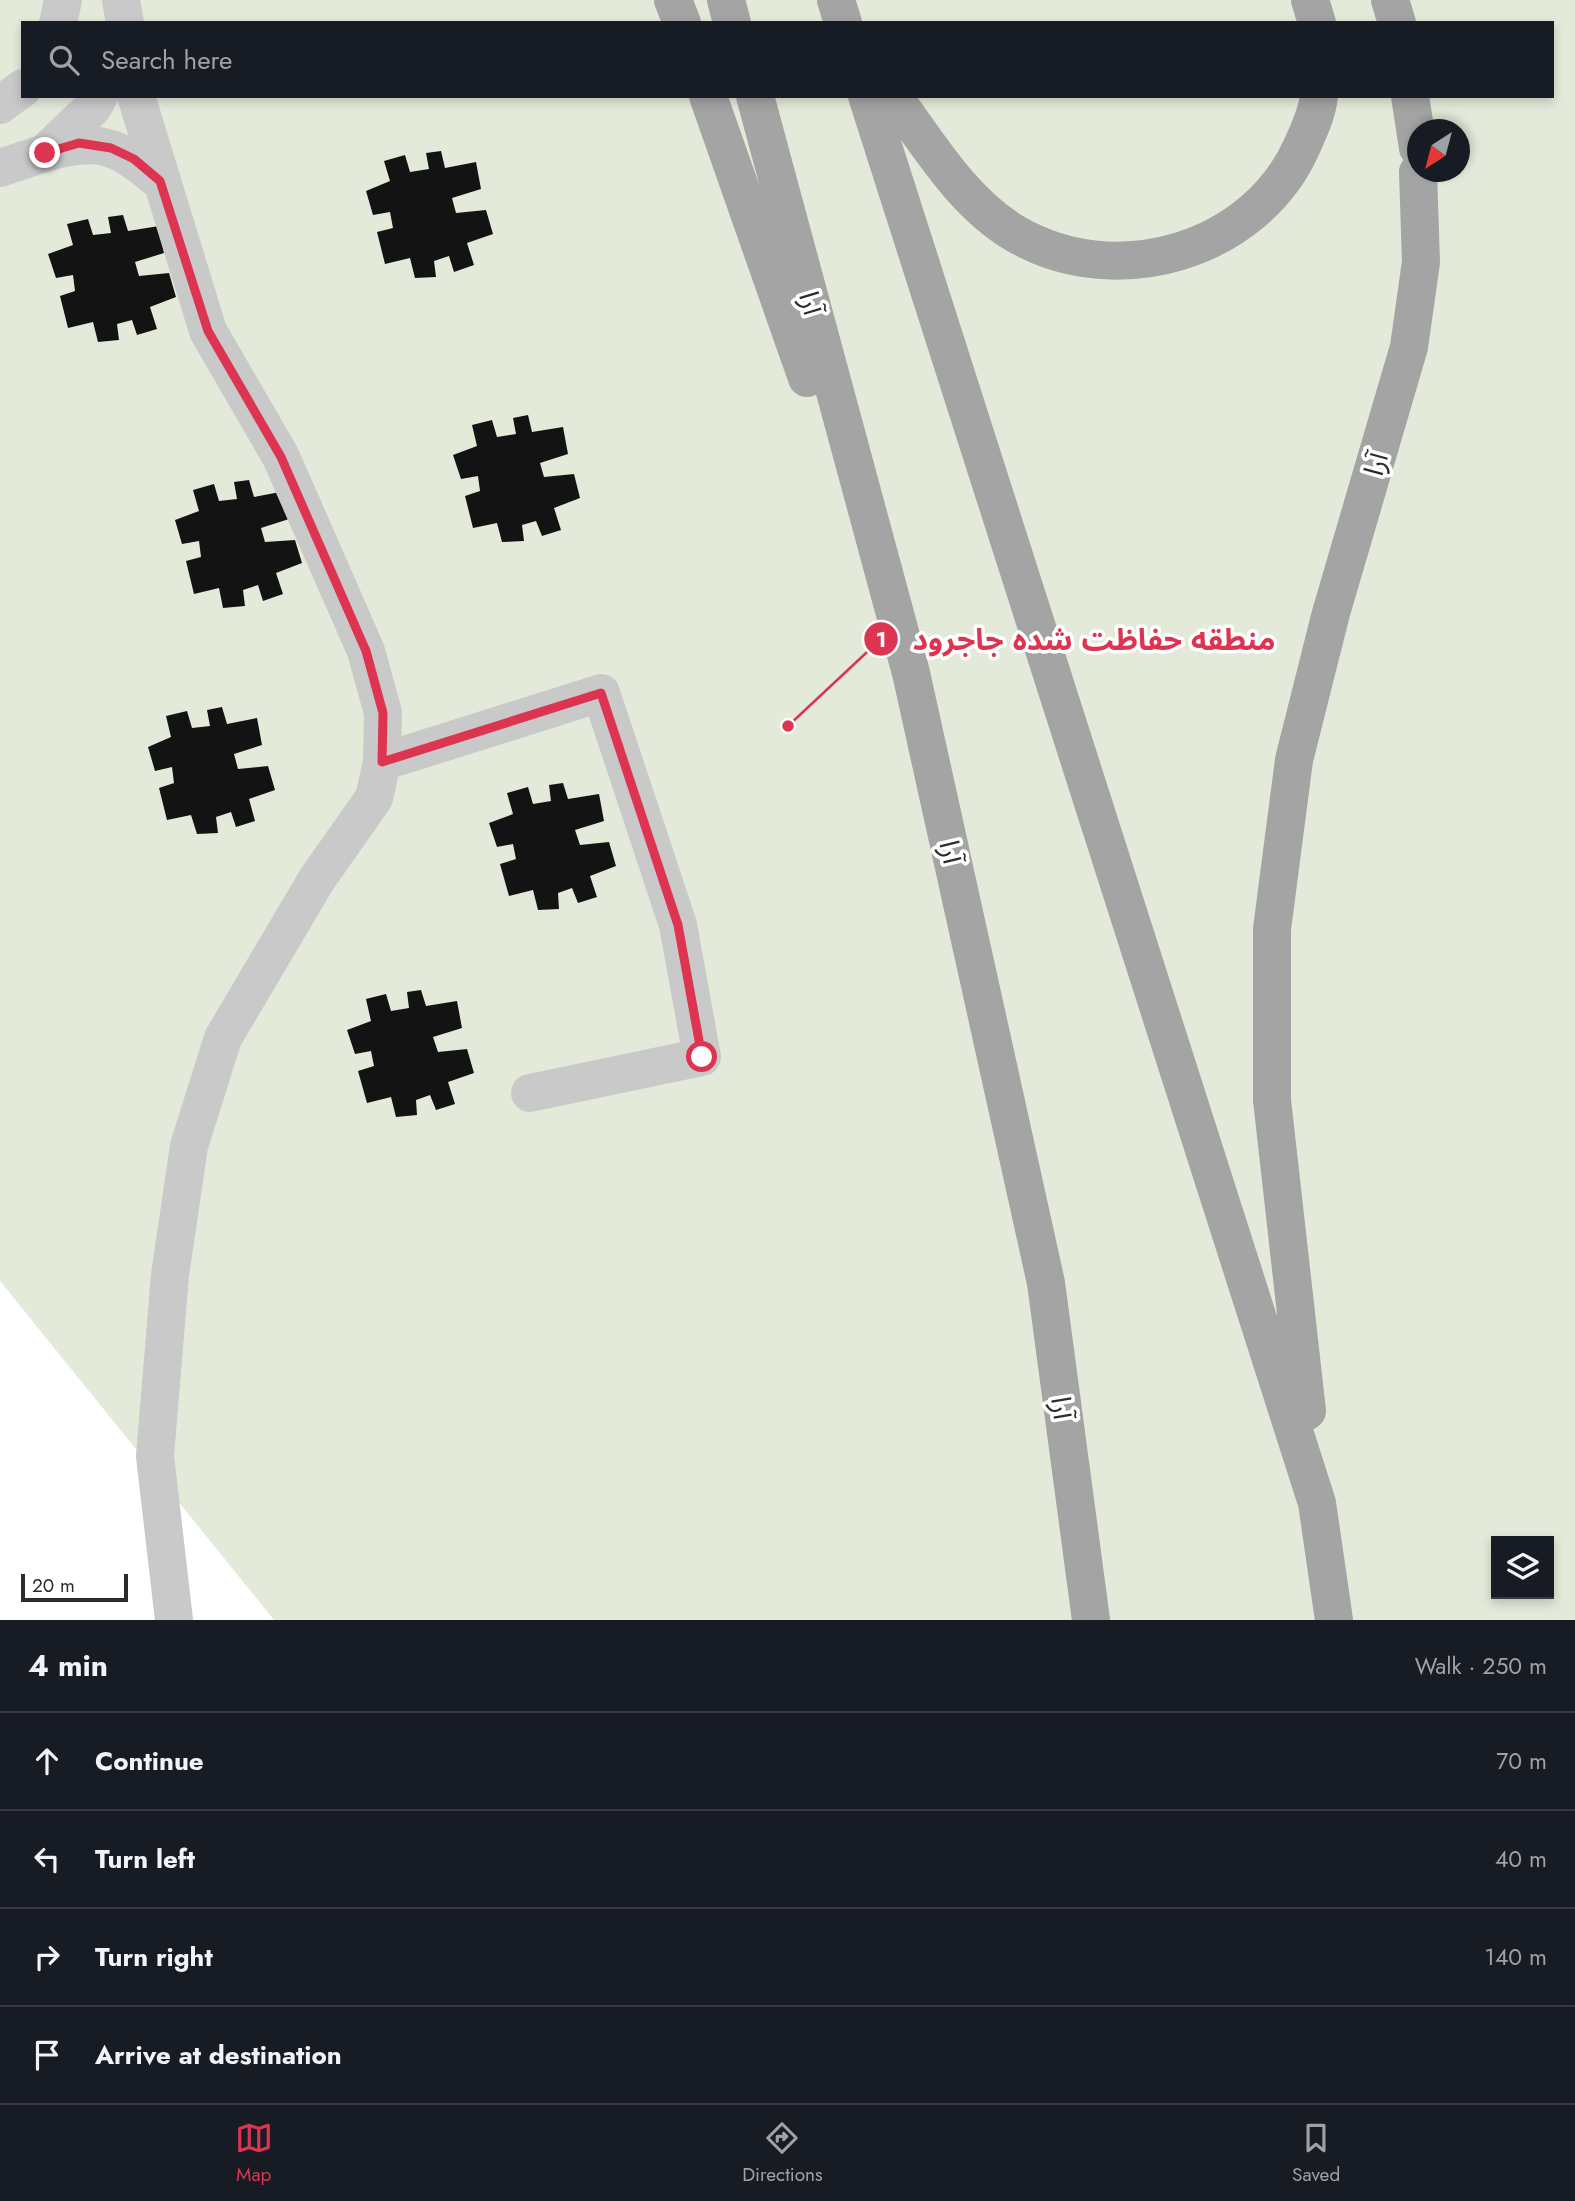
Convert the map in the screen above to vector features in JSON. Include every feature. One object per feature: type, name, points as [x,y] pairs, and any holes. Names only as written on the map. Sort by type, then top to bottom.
[{"type":"main road","points":[[673,0],[681,21]]},
{"type":"main road","points":[[726,0],[731,21]]},
{"type":"main road","points":[[836,0],[842,21]]},
{"type":"main road","points":[[1310,0],[1316,21]]},
{"type":"main road","points":[[1390,0],[1396,21]]},
{"type":"main road","points":[[709,98],[911,673]]},
{"type":"main road","name":"آرا","points":[[756,98],[911,673],[1046,1283],[1091,1620]]},
{"type":"main road","name":"آرا","points":[[868,98],[1317,1503]]},
{"type":"main road","points":[[894,98],[968,196],[1017,235],[1075,258],[1138,262],[1198,247],[1251,215],[1292,168],[1317,111],[1319,98]]},
{"type":"main road","points":[[1410,98],[1414,119]]},
{"type":"main road","name":"آرا","points":[[1334,1620],[1317,1503],[1272,1100],[1272,929],[1294,760],[1331,613],[1409,348],[1421,262],[1418,182]]},
{"type":"street","points":[[58,21],[63,0]]},
{"type":"street","points":[[121,0],[125,21]]},
{"type":"street","points":[[0,104],[21,89]]},
{"type":"street","points":[[45,153],[93,107],[98,98]]},
{"type":"street","points":[[137,98],[156,169],[208,331],[281,457],[366,651],[383,713],[382,762],[374,798],[317,879],[223,1038],[189,1146],[170,1275],[155,1456],[174,1620]]},
{"type":"street","points":[[0,168],[79,143],[111,148],[156,169]]},
{"type":"street","points":[[382,762],[601,693],[678,925],[702,1057],[530,1093]]},
{"type":"green space","points":[[0,0],[1575,0],[1575,1620],[274,1620],[0,1281]]},
{"type":"building","points":[[441,151],[445,168],[476,162],[481,189],[452,198],[456,213],[486,210],[493,234],[467,243],[474,265],[454,272],[449,256],[434,261],[436,277],[415,278],[410,258],[385,264],[377,232],[393,228],[390,212],[373,215],[366,191],[390,181],[384,161],[405,155],[410,172],[429,169],[426,153]]},
{"type":"building","points":[[123,215],[128,231],[159,226],[164,253],[135,262],[139,276],[169,273],[176,297],[150,307],[157,329],[137,335],[132,320],[117,324],[119,340],[98,342],[93,322],[68,328],[60,296],[75,291],[73,275],[56,278],[48,254],[73,245],[67,224],[88,219],[93,235],[111,233],[108,217]]},
{"type":"building","points":[[528,415],[532,432],[563,427],[568,454],[540,463],[544,477],[574,474],[580,498],[554,508],[561,530],[542,536],[536,521],[522,525],[524,541],[502,542],[497,523],[473,528],[465,496],[480,491],[478,476],[461,479],[453,455],[477,446],[472,425],[492,420],[497,437],[516,434],[513,418]]},
{"type":"building","points":[[249,480],[254,497],[285,491],[289,519],[261,528],[265,542],[295,540],[302,563],[276,573],[283,594],[263,601],[258,585],[243,590],[245,606],[223,608],[219,588],[194,594],[186,561],[201,557],[199,541],[182,544],[175,520],[199,511],[193,490],[214,484],[219,501],[237,499],[234,482]]},
{"type":"building","points":[[222,707],[227,724],[257,718],[262,745],[234,754],[238,769],[268,766],[275,790],[249,799],[255,821],[236,827],[231,812],[216,817],[218,833],[197,834],[191,815],[167,820],[159,788],[174,783],[172,767],[155,771],[148,747],[171,737],[166,716],[187,711],[192,728],[210,726],[207,710]]},
{"type":"building","points":[[563,783],[568,799],[599,794],[604,821],[575,830],[580,845],[609,842],[616,866],[590,876],[597,897],[578,903],[572,888],[558,893],[559,909],[538,910],[533,890],[509,896],[500,864],[516,859],[513,844],[497,847],[489,823],[513,814],[507,793],[528,787],[533,804],[551,801],[549,785]]},
{"type":"building","points":[[421,990],[426,1006],[457,1001],[462,1028],[433,1037],[438,1052],[467,1049],[474,1073],[448,1082],[455,1104],[436,1110],[430,1095],[416,1100],[417,1115],[396,1117],[391,1097],[367,1103],[358,1071],[374,1066],[371,1051],[355,1054],[347,1030],[371,1021],[366,999],[386,994],[391,1011],[409,1008],[407,992]]},
{"type":"place","name":"منطقه حفاظت شده جاجرود","points":[[788,726]]},
{"type":"route","points":[[45,153],[79,143],[111,148],[134,159],[160,181],[208,331],[281,457],[366,651],[383,713],[382,762],[601,693],[678,925],[702,1057]]}]
